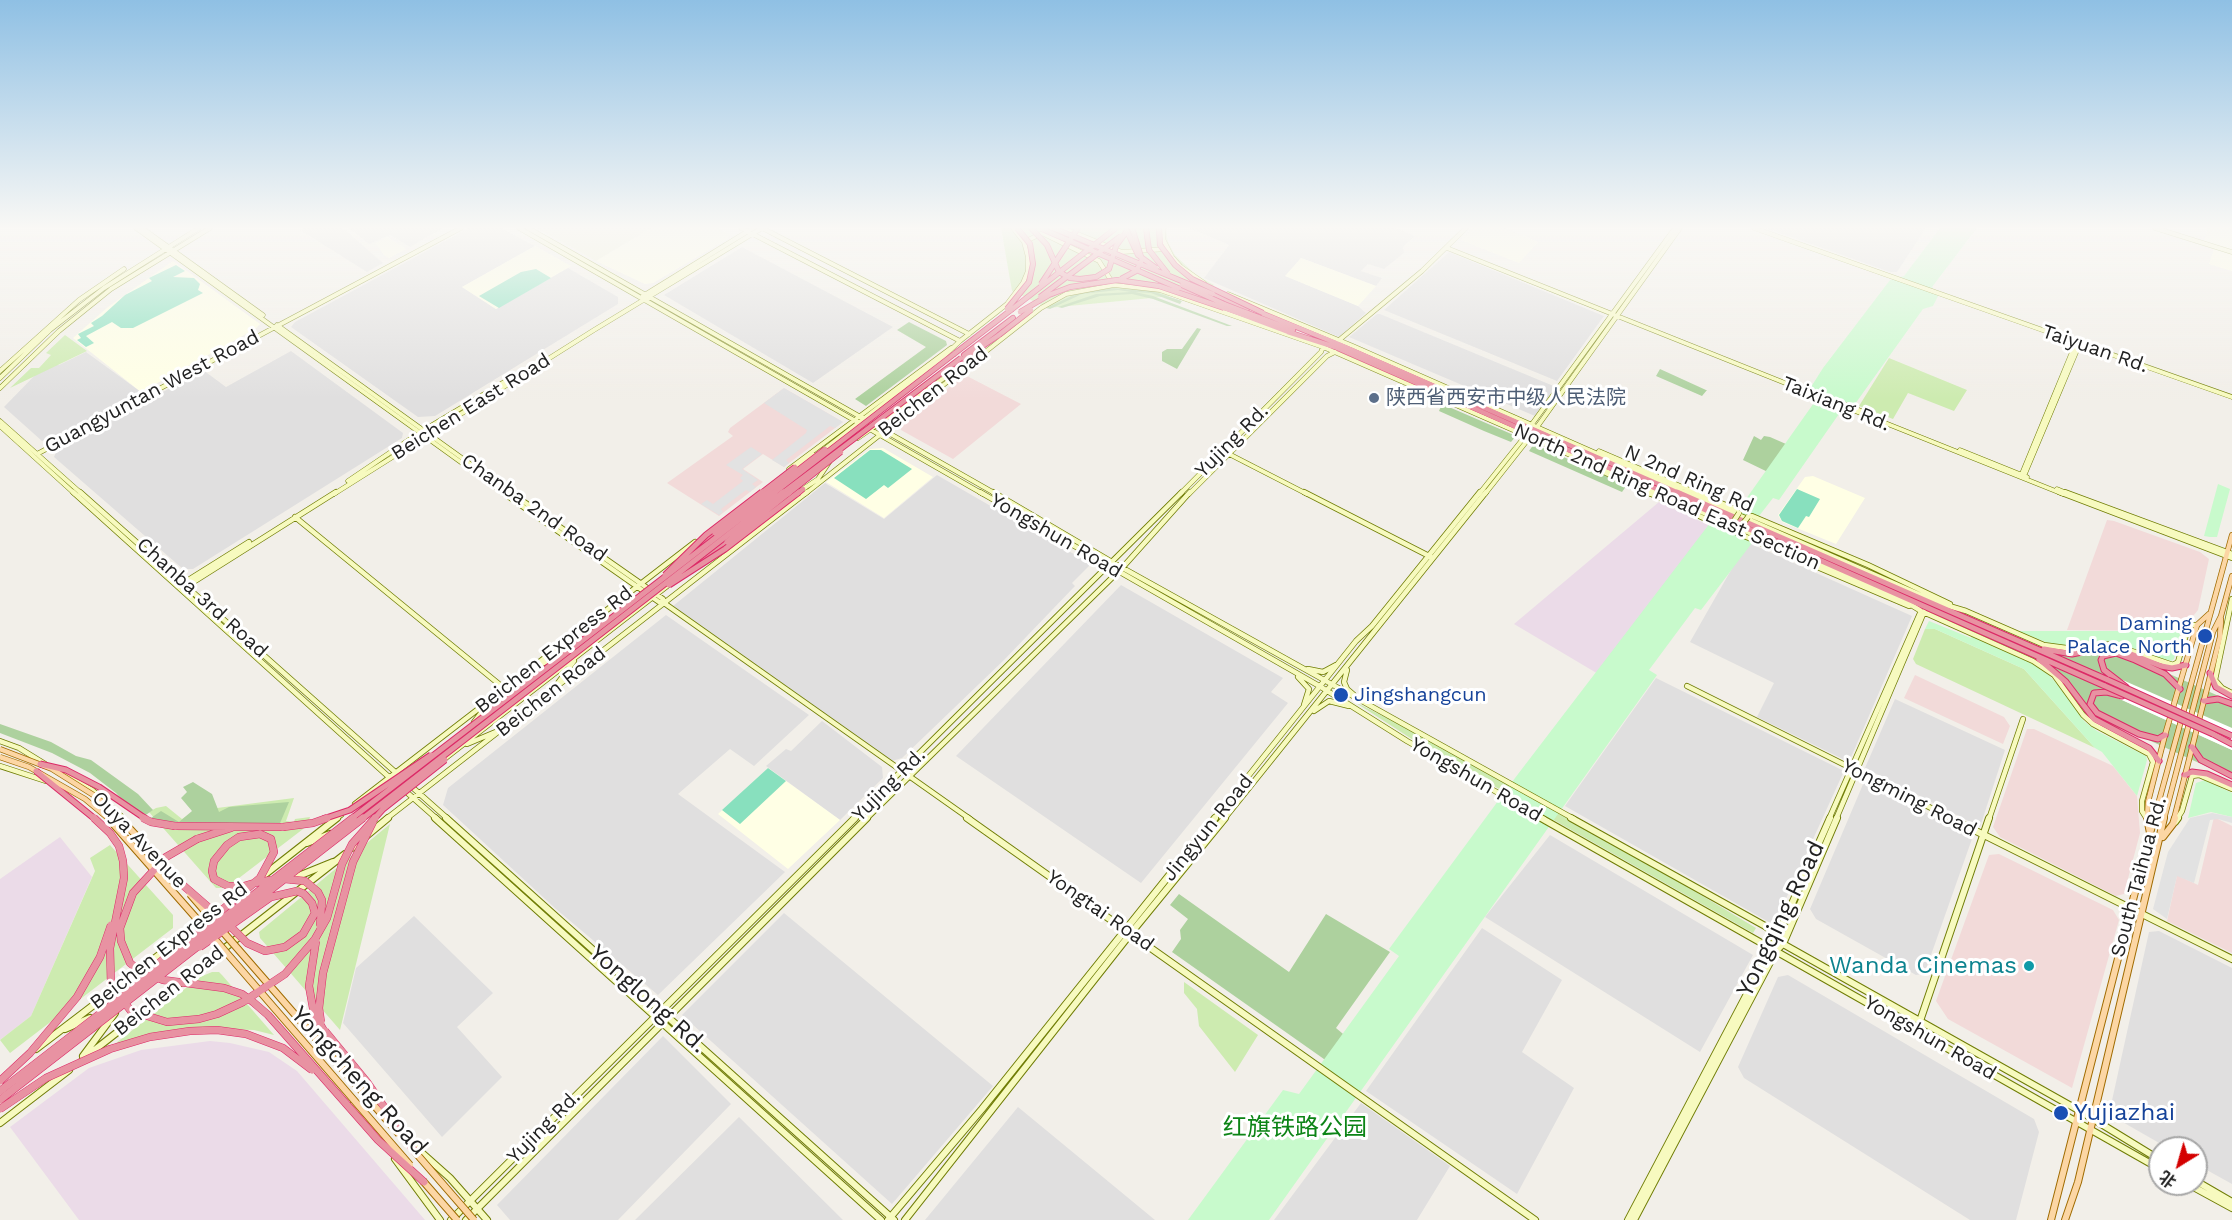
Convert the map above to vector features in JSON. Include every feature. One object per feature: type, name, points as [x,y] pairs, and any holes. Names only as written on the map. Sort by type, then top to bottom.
[{"type":"highway","points":[[1009,310],[1027,285]]},
{"type":"highway","points":[[1026,298],[1038,285]]},
{"type":"highway","name":"Beichen Express Rd","points":[[0,1102],[140,990],[468,738],[1043,285]]},
{"type":"highway","name":"Beichen Express Rd","points":[[1,1086],[1056,285]]},
{"type":"highway","points":[[1020,312],[1049,296],[1080,285]]},
{"type":"highway","points":[[962,358],[999,334],[1038,304],[1059,293],[1087,285]]},
{"type":"highway","points":[[1152,285],[1224,306]]},
{"type":"highway","points":[[1174,285],[1323,347]]},
{"type":"highway","name":"N 2nd Ring Rd","points":[[1183,285],[1224,306],[1336,345],[1533,426],[1925,608],[2132,691],[2213,731]]},
{"type":"highway","points":[[1191,285],[1263,313]]},
{"type":"highway","name":"N 2nd Ring Rd","points":[[1202,285],[1325,338],[1563,448],[1879,585],[1925,608],[2022,642],[2108,683],[2137,700],[2213,731]]},
{"type":"highway","name":"N 2nd Ring Rd","points":[[1288,332],[1336,345]]},
{"type":"highway","points":[[676,565],[819,453],[855,431]]},
{"type":"highway","points":[[685,572],[835,457],[863,431]]},
{"type":"highway","points":[[638,602],[706,535],[795,467]]},
{"type":"highway","points":[[638,602],[725,549],[803,489]]},
{"type":"highway","points":[[1879,585],[1904,600],[1925,608],[1939,603]]},
{"type":"highway","points":[[1918,594],[1925,608]]},
{"type":"highway","points":[[2022,642],[2072,654],[2111,646],[2161,666],[2172,668],[2186,665]]},
{"type":"highway","points":[[2025,650],[2059,674],[2094,719],[2149,748],[2159,761]]},
{"type":"highway","points":[[2165,735],[2158,739],[2148,738],[2097,713],[2090,704],[2090,699],[2094,693],[2108,683],[2101,660],[2108,653],[2116,653],[2165,674],[2180,689]]},
{"type":"highway","points":[[2210,673],[2216,687],[2232,694]]},
{"type":"highway","points":[[2204,701],[2218,699],[2232,704]]},
{"type":"highway","points":[[2213,731],[2232,735]]},
{"type":"highway","points":[[2213,731],[2232,743]]},
{"type":"highway","points":[[38,768],[66,770],[99,787],[126,808],[151,822],[175,826],[298,826],[341,814],[365,802],[458,738]]},
{"type":"highway","points":[[38,768],[110,833],[119,846],[123,861],[122,892],[110,948],[109,974],[115,993],[124,1006],[139,1015],[167,1022],[199,1019],[217,1014],[265,989],[299,959],[315,939],[327,918],[342,864],[364,827],[435,769],[468,738]]},
{"type":"highway","points":[[2192,747],[2207,764],[2232,776]]},
{"type":"highway","points":[[2185,775],[2200,772],[2230,787]]},
{"type":"highway","points":[[326,1034],[320,1021],[320,990],[352,862],[364,836],[395,800]]},
{"type":"highway","points":[[245,826],[226,829],[197,839],[166,858],[149,873],[133,893],[123,916],[120,928],[124,952],[134,968],[141,972],[163,980],[224,988],[253,1002],[268,1015],[378,1140],[424,1182]]},
{"type":"highway","points":[[125,993],[172,951],[254,884],[260,878],[274,852],[271,839],[260,834],[239,837],[227,845],[214,861],[212,871],[214,879],[228,886],[244,886],[254,883],[265,880],[294,879],[305,881],[318,892],[322,900],[323,916],[314,950],[309,986],[314,1014],[326,1034],[367,1082],[415,1152]]},
{"type":"highway","points":[[140,990],[210,940],[229,927],[238,921],[271,897],[297,891],[309,898],[315,913],[311,923],[295,941],[285,947],[265,951],[247,943],[232,929],[225,922],[211,908],[177,880]]},
{"type":"highway","points":[[1,1086],[77,997],[100,957],[122,892]]},
{"type":"highway","points":[[0,1109],[46,1078],[110,1049],[150,1037],[190,1030],[236,1032],[268,1041],[303,1061],[327,1083]]},
{"type":"main road","name":"South Taihua Rd.","points":[[2051,1220],[2150,835],[2211,612],[2230,555],[2232,535]]},
{"type":"main road","name":"South Taihua Rd.","points":[[2065,1220],[2078,1182],[2179,756],[2213,632],[2221,616],[2232,576]]},
{"type":"main road","points":[[2150,835],[2147,819],[2148,802],[2165,735],[2197,625],[2211,612]]},
{"type":"main road","points":[[2161,839],[2173,824],[2220,637],[2221,616]]},
{"type":"main road","points":[[0,748],[38,768],[106,816],[140,852],[457,1220]]},
{"type":"main road","points":[[0,757],[38,768],[78,784],[127,824],[474,1220]]},
{"type":"street","points":[[0,371],[78,300],[102,285]]},
{"type":"street","points":[[0,378],[75,309],[108,285]]},
{"type":"street","points":[[0,388],[83,311],[118,285]]},
{"type":"street","name":"Chanba 2nd Road","points":[[218,285],[664,603]]},
{"type":"street","name":"Guangyuntan West Road","points":[[275,326],[351,285]]},
{"type":"street","name":"Guangyuntan West Road","points":[[35,454],[353,285]]},
{"type":"street","points":[[622,285],[644,297]]},
{"type":"street","points":[[624,285],[644,297]]},
{"type":"street","name":"Beichen East Road","points":[[183,586],[663,285]]},
{"type":"street","points":[[853,285],[960,341]]},
{"type":"street","points":[[873,285],[969,334]]},
{"type":"street","name":"Beichen Road","points":[[0,1076],[199,923],[214,920],[300,845],[854,420],[862,417],[942,358],[1007,304],[1022,285]]},
{"type":"street","name":"Beichen Road","points":[[0,1123],[983,352],[1053,301],[1081,290],[1114,285]]},
{"type":"street","name":"North 2nd Ring Road East Section","points":[[1114,285],[1160,290],[1315,346],[1336,345]]},
{"type":"street","name":"North 2nd Ring Road East Section","points":[[1209,285],[1528,436],[1904,600]]},
{"type":"street","name":"Yujing Rd.","points":[[466,1220],[909,776],[1123,567],[1193,489],[1336,345],[1405,285]]},
{"type":"street","name":"Taixiang Rd.","points":[[1541,285],[2022,476],[2230,555]]},
{"type":"street","points":[[1533,426],[1635,285]]},
{"type":"street","points":[[1614,314],[1636,285]]},
{"type":"street","name":"Taiyuan Rd.","points":[[1916,285],[2232,396]]},
{"type":"street","name":"Taiyuan Rd.","points":[[1918,285],[2078,342]]},
{"type":"street","name":"Yongshun Road","points":[[644,297],[862,417],[1110,564],[1117,572],[1284,667],[1323,684]]},
{"type":"street","name":"Yongshun Road","points":[[644,297],[879,435],[1110,564],[1123,567],[1286,660],[1330,688],[1382,712],[1755,920],[1778,935],[1783,944],[1920,1020],[2148,1153]]},
{"type":"street","points":[[2022,476],[2078,342]]},
{"type":"street","name":"Yujing Rd.","points":[[451,1220],[1110,564],[1321,352],[1323,347]]},
{"type":"street","points":[[0,1102],[221,928],[410,785],[836,454],[983,352]]},
{"type":"street","points":[[20,1108],[1,1086],[646,590],[860,423],[862,417]]},
{"type":"street","name":"Chanba 3rd Road","points":[[0,421],[183,586],[402,778]]},
{"type":"street","name":"Chanba 3rd Road","points":[[0,426],[35,454]]},
{"type":"street","name":"North 2nd Ring Road East Section","points":[[1533,426],[1899,582],[1939,603],[1966,611],[2035,642],[2055,648],[2074,649],[2111,644],[2168,665],[2176,664],[2187,628],[2190,625],[2197,625]]},
{"type":"street","name":"Beichen East Road","points":[[183,586],[424,434]]},
{"type":"street","name":"Jingyun Road","points":[[905,1220],[1131,933],[1348,667],[1431,557],[1528,436]]},
{"type":"street","points":[[1553,437],[1605,453],[1736,509],[1739,513],[1730,527],[1723,527],[1586,465],[1563,448]]},
{"type":"street","points":[[795,467],[826,448]]},
{"type":"street","points":[[803,489],[818,478],[836,454]]},
{"type":"street","points":[[1229,454],[1431,557]]},
{"type":"street","points":[[1966,611],[1752,516],[1748,517],[1738,530],[1737,533],[1925,608],[2040,665],[2059,680],[2088,719],[2144,750],[2151,758],[2153,762],[2142,801],[2142,811],[2147,819]]},
{"type":"street","points":[[295,517],[505,689]]},
{"type":"street","name":"Jingyun Road","points":[[891,1219],[1274,747],[1344,657],[1431,557]]},
{"type":"street","points":[[1899,582],[1918,594]]},
{"type":"street","name":"Chanba 3rd Road","points":[[183,586],[396,783]]},
{"type":"street","points":[[1910,588],[1925,592]]},
{"type":"street","points":[[2232,599],[2215,680],[2232,694]]},
{"type":"street","name":"Yongtai Road","points":[[664,603],[1535,1220]]},
{"type":"street","name":"Yongqing Road","points":[[1634,1220],[1773,950],[1925,608]]},
{"type":"street","points":[[555,688],[577,656]]},
{"type":"street","points":[[533,668],[559,657]]},
{"type":"street","points":[[1286,660],[1311,671],[1323,672],[1333,668],[1344,657]]},
{"type":"street","points":[[1284,667],[1308,686],[1309,694],[1300,712]]},
{"type":"street","points":[[1348,667],[1343,678],[1347,689],[1382,712]]},
{"type":"street","name":"Yongming Road","points":[[1687,686],[2232,959]]},
{"type":"street","name":"Yongshun Road","points":[[1330,688],[1368,716],[1492,790],[2148,1161]]},
{"type":"street","points":[[473,723],[490,700]]},
{"type":"street","points":[[1306,719],[1323,703],[1333,700],[1368,716]]},
{"type":"street","points":[[1920,1020],[2023,719]]},
{"type":"street","points":[[459,747],[504,729]]},
{"type":"street","name":"Ouya Avenue","points":[[0,741],[27,752],[85,786],[102,799],[133,828],[232,941]]},
{"type":"street","name":"Ouya Avenue","points":[[0,766],[60,786],[84,801],[122,836],[222,950]]},
{"type":"street","name":"Yongqing Road","points":[[1628,1220],[1773,950],[1783,944],[1853,769]]},
{"type":"street","points":[[2173,824],[2178,819],[2192,776],[2199,775],[2230,787]]},
{"type":"street","name":"Yonglong Rd.","points":[[402,778],[661,1009],[667,1020],[741,1097],[881,1220]]},
{"type":"street","name":"Yonglong Rd.","points":[[396,783],[411,799],[655,1015],[667,1020],[891,1219]]},
{"type":"street","points":[[300,845],[330,834]]},
{"type":"street","points":[[283,882],[338,859]]},
{"type":"street","name":"Yongcheng Road","points":[[232,941],[392,1124],[450,1178],[487,1220]]},
{"type":"street","name":"Yongcheng Road","points":[[222,950],[375,1130],[440,1220]]},
{"type":"street","points":[[78,1063],[116,1012]]},
{"type":"street","points":[[60,1031],[90,1018]]},
{"type":"street","points":[[2208,1188],[2232,1202]]},
{"type":"street","points":[[2208,1195],[2232,1208]]},
{"type":"shaded area","points":[[139,285],[206,285],[260,324],[255,329],[141,392],[73,338],[108,307]]},
{"type":"shaded area","points":[[364,285],[466,285],[462,287],[496,309],[538,285],[597,285],[618,297],[618,304],[435,416],[418,417],[291,327],[295,322]]},
{"type":"shaded area","points":[[466,285],[538,285],[496,309],[462,287]]},
{"type":"shaded area","points":[[680,285],[814,285],[893,327],[813,383],[664,295]]},
{"type":"shaded area","points":[[1220,285],[1307,285],[1358,306],[1366,313],[1339,337]]},
{"type":"shaded area","points":[[1307,285],[1376,286],[1358,306]]},
{"type":"shaded area","points":[[1412,285],[1529,285],[1604,316],[1557,381],[1384,310]]},
{"type":"shaded area","points":[[1377,314],[1556,387],[1535,416],[1349,337]]},
{"type":"shaded area","points":[[291,351],[403,433],[402,438],[193,569],[183,569],[54,457],[57,450],[203,370],[226,387]]},
{"type":"shaded area","points":[[86,352],[141,392],[50,440],[42,441],[4,407],[38,372],[55,362],[59,365]]},
{"type":"shaded area","points":[[965,375],[1021,404],[953,459],[901,430],[901,425]]},
{"type":"shaded area","points":[[784,388],[843,422],[784,467],[763,454],[743,469],[763,482],[719,516],[667,483],[733,436],[728,432],[730,428]]},
{"type":"shaded area","points":[[784,388],[843,422],[835,428],[830,426],[786,460],[789,463],[784,467],[772,460],[807,430],[764,403]]},
{"type":"shaded area","points":[[751,447],[762,454],[742,469],[758,480],[752,484],[756,487],[750,492],[746,490],[721,509],[723,512],[719,515],[701,504],[707,500],[713,504],[743,481],[740,478],[743,475],[726,465]]},
{"type":"shaded area","points":[[883,448],[933,477],[884,518],[826,482],[870,449]]},
{"type":"shaded area","points":[[937,475],[1091,564],[1072,583],[1075,586],[1004,660],[902,758],[892,761],[673,606],[825,483],[884,519]]},
{"type":"shaded area","points":[[1813,476],[1865,498],[1836,544],[1782,522],[1778,515],[1805,477]]},
{"type":"shaded area","points":[[1659,502],[1721,531],[1610,681],[1514,624]]},
{"type":"shaded area","points":[[2107,520],[2200,552],[2209,559],[2198,610],[2181,631],[2067,630]]},
{"type":"shaded area","points":[[1747,542],[1912,616],[1849,762],[1757,717],[1774,683],[1690,642]]},
{"type":"shaded area","points":[[1121,585],[1283,678],[1271,692],[1288,703],[1141,883],[956,756]]},
{"type":"shaded area","points":[[666,615],[809,715],[754,766],[730,749],[678,794],[785,872],[658,995],[556,909],[443,805],[448,788]]},
{"type":"shaded area","points":[[1915,675],[2004,717],[2010,726],[2003,744],[1904,698]]},
{"type":"shaded area","points":[[1656,678],[1844,771],[1774,925],[1565,806]]},
{"type":"shaded area","points":[[1895,699],[2005,750],[1980,827],[1865,768]]},
{"type":"shaded area","points":[[822,721],[882,767],[883,778],[840,820],[766,766],[786,749],[791,751]]},
{"type":"shaded area","points":[[2027,729],[2034,729],[2113,766],[2137,796],[2140,833],[2124,894],[2116,896],[2000,837],[1993,827]]},
{"type":"shaded area","points":[[768,768],[840,820],[788,869],[718,814]]},
{"type":"shaded area","points":[[1864,782],[1973,836],[1925,972],[1922,974],[1916,975],[1816,919],[1810,909]]},
{"type":"shaded area","points":[[2212,813],[2232,817],[2232,823],[2218,819],[2210,820],[2194,883],[2177,876],[2167,919],[2153,909],[2168,852],[2190,818]]},
{"type":"shaded area","points":[[2214,817],[2232,826],[2232,953],[2167,921],[2177,875],[2198,885]]},
{"type":"shaded area","points":[[1550,835],[1753,955],[1700,1052],[1485,917]]},
{"type":"shaded area","points":[[60,837],[92,877],[31,1016],[0,1040],[0,879]]},
{"type":"shaded area","points":[[1999,854],[2113,910],[2119,920],[2072,1088],[1948,1019],[1936,1001],[1989,855]]},
{"type":"shaded area","points":[[784,913],[993,1086],[892,1204],[682,1015]]},
{"type":"shaded area","points":[[414,916],[493,993],[457,1027],[502,1077],[442,1137],[343,1023],[356,968]]},
{"type":"shaded area","points":[[1482,928],[1562,980],[1522,1052],[1574,1088],[1517,1194],[1366,1091]]},
{"type":"shaded area","points":[[2159,931],[2232,968],[2232,1184],[2208,1171],[2208,1136],[2148,1137],[2119,1120],[2111,1105],[2149,932]]},
{"type":"shaded area","points":[[1788,975],[2034,1119],[2039,1132],[2016,1220],[1970,1220],[1744,1078],[1738,1067],[1778,977]]},
{"type":"shaded area","points":[[663,1036],[731,1104],[618,1220],[510,1220],[497,1205]]},
{"type":"shaded area","points":[[210,1041],[269,1052],[297,1071],[425,1220],[79,1220],[10,1127],[89,1068],[141,1050]]},
{"type":"shaded area","points":[[1361,1103],[1450,1166],[1417,1220],[1274,1220]]},
{"type":"shaded area","points":[[1018,1107],[1155,1220],[925,1220]]},
{"type":"shaded area","points":[[739,1117],[843,1220],[635,1220]]},
{"type":"green space","points":[[144,285],[200,285],[198,290],[203,293],[133,328],[121,328],[112,322],[86,336],[94,343],[86,347],[77,340],[81,338],[78,334],[94,326],[91,323],[125,295]]},
{"type":"green space","points":[[498,285],[539,285],[499,308],[479,296]]},
{"type":"green space","points":[[1011,285],[1214,285],[1193,304],[1172,296],[1048,308],[1012,291]]},
{"type":"green space","name":"红旗铁路公园","points":[[1886,285],[1934,285],[1932,287],[1938,296],[1933,306],[1923,309],[1855,404],[1841,411],[1779,500],[1773,498],[1759,516],[1752,543],[1701,610],[1695,608],[1649,670],[1657,675],[1269,1220],[1188,1220],[1283,1090],[1299,1094],[1399,956],[1389,949],[1515,778],[1710,523],[1741,506],[1816,400],[1811,387]]},
{"type":"green space","points":[[1111,288],[1152,291],[1182,301],[1180,304],[1151,293],[1135,292],[1153,296],[1232,326],[1132,294],[1100,296],[1062,308],[1058,307],[1096,294],[1131,292],[1118,290],[1082,294],[1050,309],[1046,308],[1076,294]]},
{"type":"green space","points":[[909,322],[946,341],[947,345],[866,406],[855,399],[926,347],[897,330]]},
{"type":"green space","points":[[1197,328],[1201,329],[1177,369],[1162,361],[1162,352],[1167,349],[1182,349]]},
{"type":"green space","points":[[65,335],[87,351],[10,388],[31,368],[39,368],[51,355],[46,353]]},
{"type":"green space","points":[[1889,358],[1967,390],[1954,411],[1908,393],[1893,419],[1859,406]]},
{"type":"green space","points":[[1660,369],[1707,390],[1702,396],[1656,376]]},
{"type":"green space","points":[[1442,404],[1516,436],[1511,442],[1484,431],[1439,411]]},
{"type":"green space","points":[[1754,436],[1761,440],[1764,436],[1770,437],[1786,444],[1772,474],[1743,460]]},
{"type":"green space","points":[[1534,444],[1627,485],[1622,492],[1529,451]]},
{"type":"green space","points":[[870,450],[881,450],[912,469],[888,488],[884,485],[866,499],[834,478]]},
{"type":"green space","points":[[2218,484],[2230,489],[2217,537],[2204,536]]},
{"type":"green space","points":[[1797,489],[1820,499],[1809,517],[1806,516],[1798,528],[1782,521],[1779,515]]},
{"type":"green space","points":[[1929,621],[1971,638],[1972,636],[2031,663],[2048,674],[2085,722],[2097,731],[2146,756],[2147,760],[2137,796],[2102,752],[2095,748],[2024,669],[1935,629],[1925,629]]},
{"type":"green space","points":[[1925,629],[1935,629],[2024,669],[2095,748],[1916,664],[1913,659]]},
{"type":"green space","points":[[2018,631],[2181,631],[2174,659],[2171,661],[2116,642],[2099,641],[2064,646],[2048,643]]},
{"type":"green space","points":[[2114,649],[2232,702],[2232,733],[2053,653]]},
{"type":"green space","points":[[2048,664],[2106,689],[2111,695],[2232,750],[2232,778],[2120,727],[2119,731],[2097,720],[2064,677]]},
{"type":"green space","points":[[1353,701],[1423,736],[1756,928],[1753,933],[1418,743]]},
{"type":"green space","points":[[0,724],[51,742],[76,756],[91,760],[138,794],[153,810],[140,819],[116,793],[90,773],[52,753],[0,733]]},
{"type":"green space","points":[[768,768],[786,781],[740,824],[722,810]]},
{"type":"green space","points":[[2205,780],[2232,793],[2232,817],[2211,812],[2188,818],[2196,783]]},
{"type":"green space","points":[[193,782],[212,794],[219,812],[229,807],[289,802],[278,828],[166,825],[148,820],[161,811],[179,822],[192,811],[181,798],[187,792],[183,787]]},
{"type":"green space","points":[[294,798],[286,821],[294,822],[295,819],[310,817],[307,826],[226,888],[216,888],[149,812],[166,806],[182,819],[194,811]]},
{"type":"green space","points":[[390,824],[340,1030],[260,938],[259,932]]},
{"type":"green space","points":[[110,845],[173,915],[173,928],[10,1053],[0,1040],[31,1016],[95,871],[90,858]]},
{"type":"green space","points":[[1179,894],[1289,972],[1326,914],[1390,952],[1336,1028],[1349,1039],[1331,1064],[1172,952],[1181,939],[1180,930],[1188,919],[1170,905]]},
{"type":"green space","points":[[219,972],[222,975],[274,1035],[254,1030],[190,1028],[111,1047],[200,977]]},
{"type":"green space","points":[[1184,982],[1258,1035],[1235,1072],[1199,1026],[1197,1009],[1184,993]]},
{"type":"pier","points":[[2118,678],[2232,728],[2232,750],[2111,695]]},
{"type":"place","name":"陕西省西安市中级人民法院","points":[[1374,398]]},
{"type":"place","name":"Daming Palace North","points":[[2205,636]]},
{"type":"place","name":"Jingshangcun","points":[[1341,695]]},
{"type":"place","name":"Wanda Cinemas","points":[[2029,966]]},
{"type":"place","name":"Yujiazhai","points":[[2061,1113]]}]
